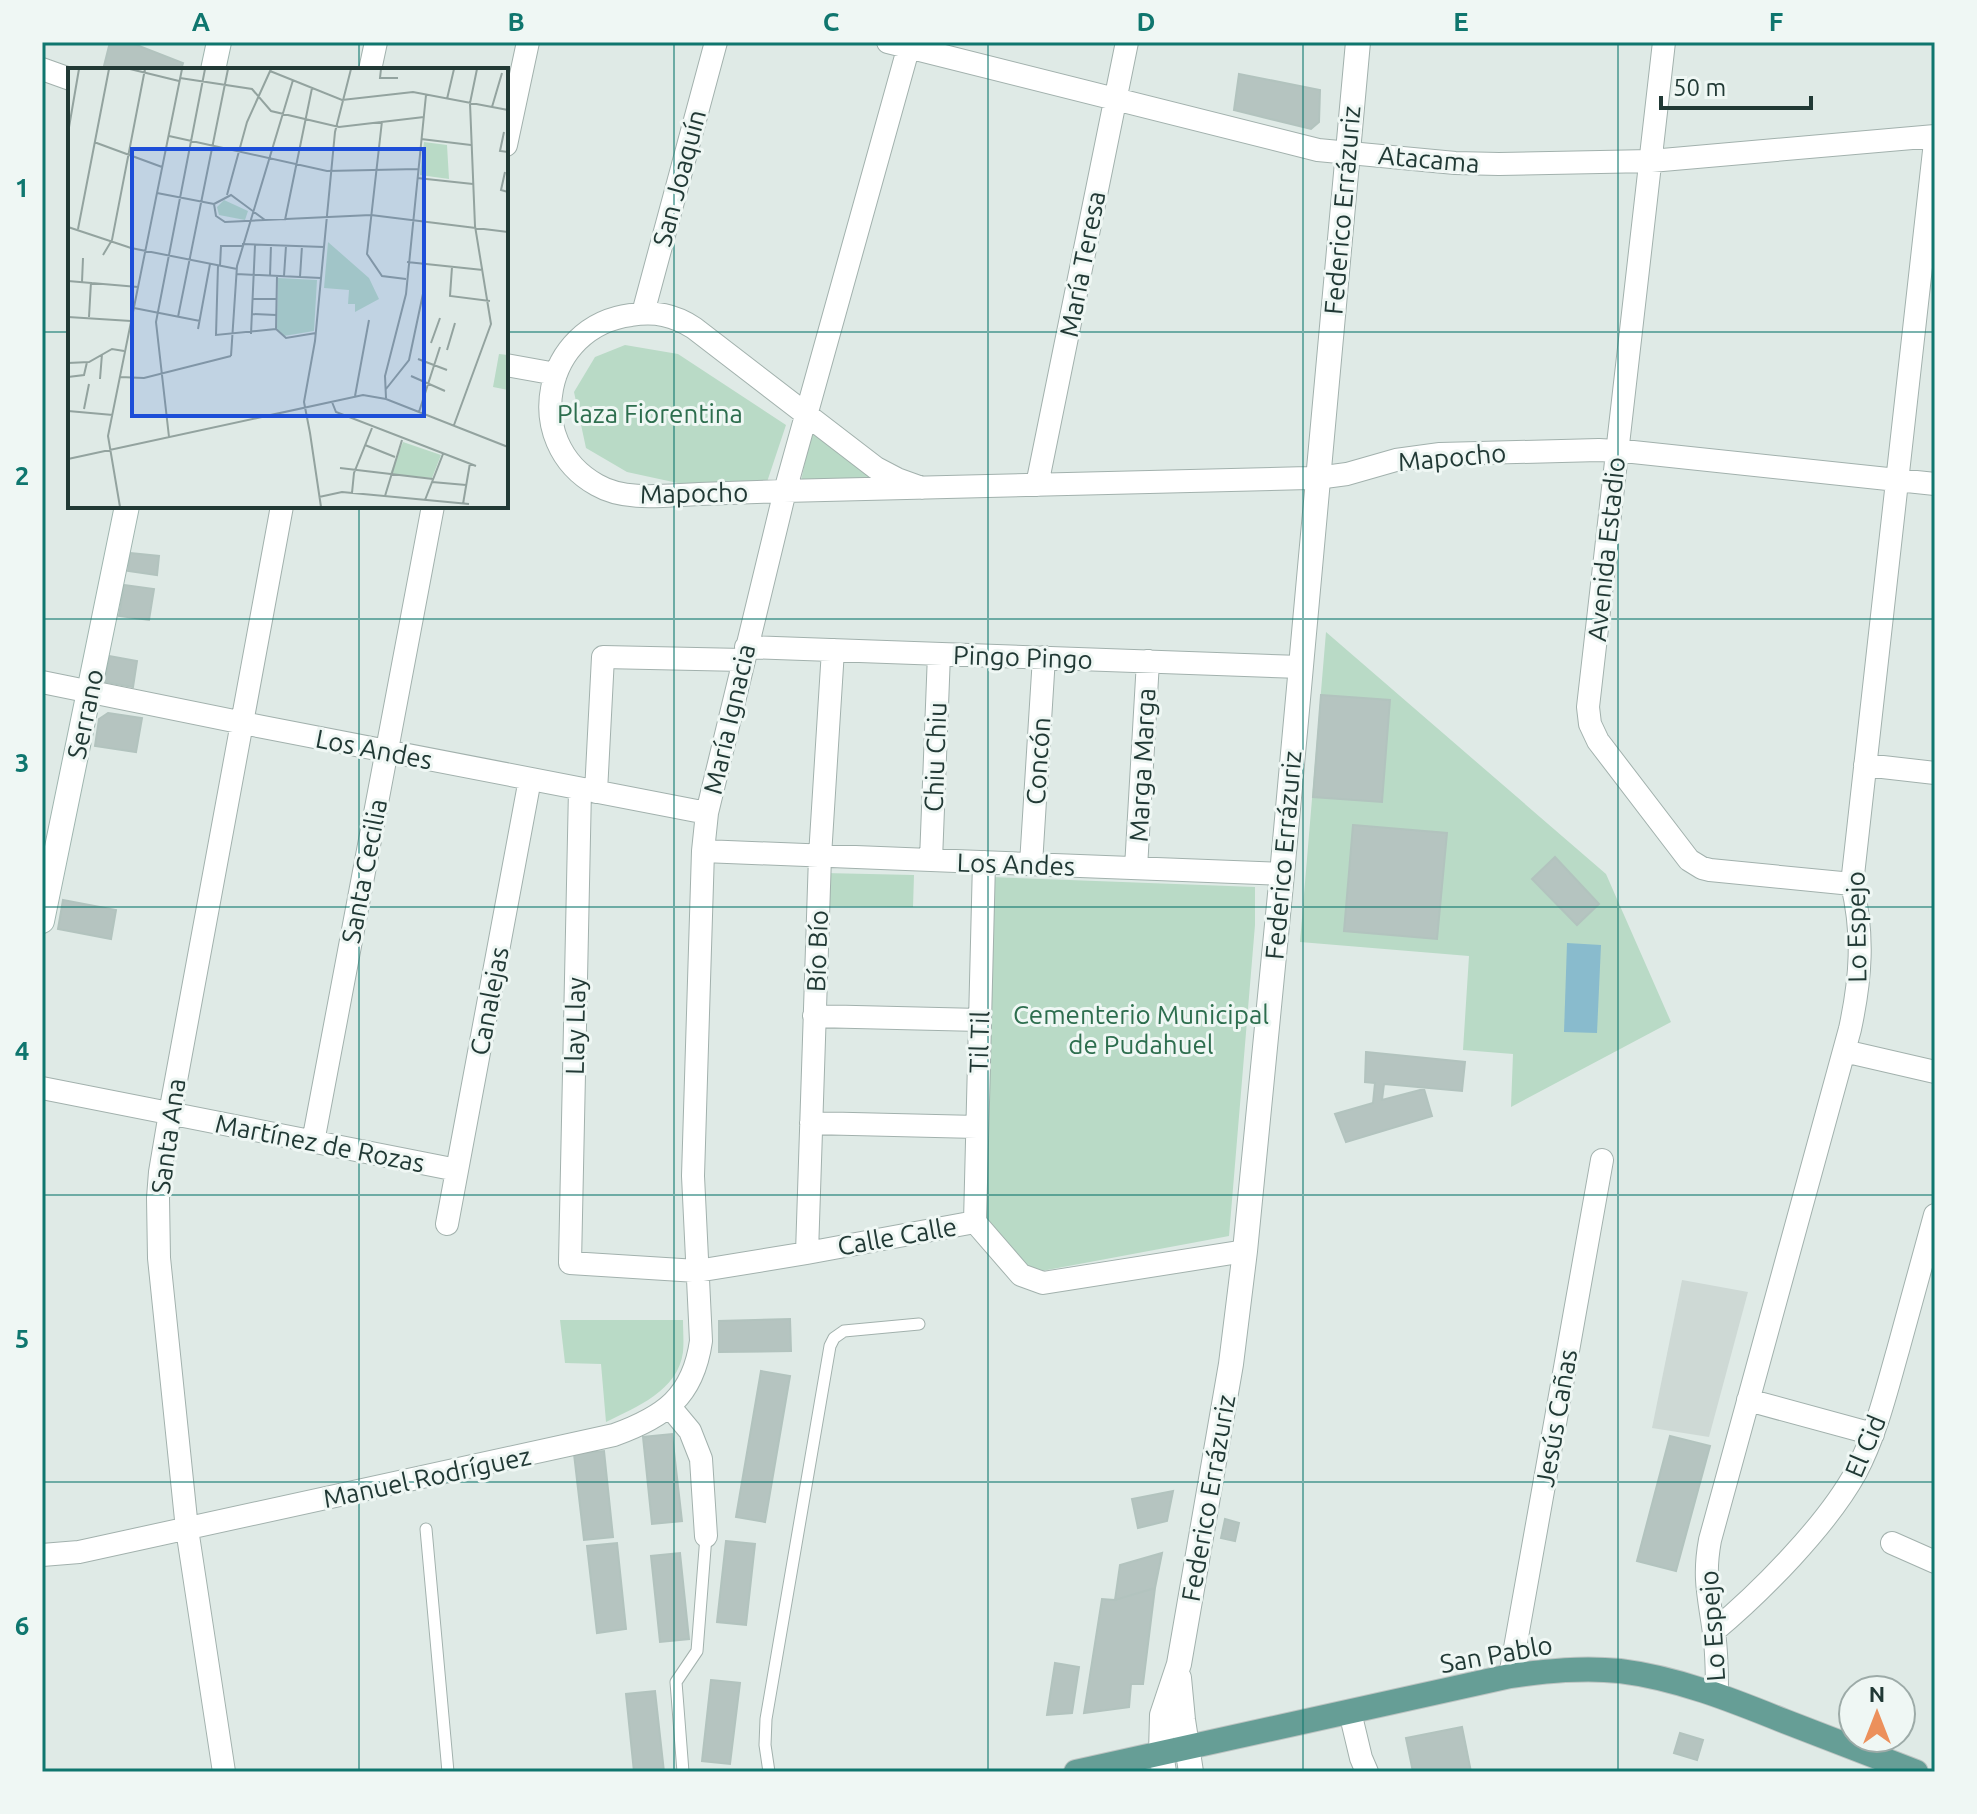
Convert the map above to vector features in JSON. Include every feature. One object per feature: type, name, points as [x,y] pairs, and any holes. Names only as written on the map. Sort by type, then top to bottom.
[{"type":"main road","name":"San Pablo","points":[[1076,1772],[1189,1760],[1350,1712],[1510,1676],[1560,1670],[1621,1672],[1717,1695],[1916,1772]]},
{"type":"street","points":[[213,68],[219,42]]},
{"type":"street","points":[[370,68],[376,42]]},
{"type":"street","points":[[508,136],[528,42]]},
{"type":"street","name":"San Joaquín","points":[[643,313],[716,42]]},
{"type":"street","name":"María Teresa","points":[[1037,485],[1127,42]]},
{"type":"street","name":"Federico Errázuriz","points":[[1163,1763],[1162,1715],[1179,1664],[1231,1364],[1245,1251],[1358,42]]},
{"type":"street","name":"Avenida Estadio","points":[[1664,42],[1588,707],[1590,724],[1593,733],[1695,864],[1710,870],[1852,884]]},
{"type":"street","name":"Atacama","points":[[902,44],[1318,150],[1477,164],[1651,161],[1935,136]]},
{"type":"street","name":"María Ignacia","points":[[670,1407],[691,1380],[699,1353],[701,1329],[693,1176],[703,851],[707,813],[785,491],[902,44]]},
{"type":"street","points":[[42,69],[68,78]]},
{"type":"street","name":"Lo Espejo","points":[[1717,1695],[1717,1655],[1706,1584],[1707,1554],[1855,1006],[1860,969],[1859,920],[1852,884],[1932,197],[1935,142]]},
{"type":"street","name":"Mapocho","points":[[922,488],[876,468],[682,321],[669,316],[643,313],[610,320],[582,336],[571,347],[552,385],[550,408],[554,434],[566,458],[598,486],[620,493],[649,495],[1317,478],[1347,474],[1396,460],[1440,454],[1618,450],[1935,484]]},
{"type":"street","points":[[508,365],[556,374]]},
{"type":"street","name":"Serrano","points":[[42,921],[127,508]]},
{"type":"street","name":"Santa Ana","points":[[224,1772],[187,1529],[157,1228],[160,1172],[170,1113],[282,508]]},
{"type":"street","name":"Santa Cecilia","points":[[313,1142],[433,508]]},
{"type":"street","name":"Pingo Pingo","points":[[603,657],[833,650],[1301,667]]},
{"type":"street","name":"Bío Bío","points":[[807,1253],[820,856],[833,650]]},
{"type":"street","name":"Chiu Chiu","points":[[931,860],[939,654]]},
{"type":"street","name":"Llay Llay","points":[[570,1263],[588,790],[603,657]]},
{"type":"street","name":"Concón","points":[[1031,864],[1044,657]]},
{"type":"street","name":"Marga Marga","points":[[1136,868],[1148,661]]},
{"type":"street","name":"Los Andes","points":[[42,682],[707,813]]},
{"type":"street","points":[[1865,765],[1935,773]]},
{"type":"street","name":"Canalejas","points":[[447,1224],[530,779]]},
{"type":"street","name":"Los Andes","points":[[703,851],[1282,874]]},
{"type":"street","name":"Til Til","points":[[975,1222],[984,862]]},
{"type":"street","points":[[814,1016],[980,1020]]},
{"type":"street","points":[[1844,1051],[1935,1072]]},
{"type":"street","name":"Martínez de Rozas","points":[[42,1088],[457,1170]]},
{"type":"street","points":[[811,1123],[977,1127]]},
{"type":"street","name":"Jesús Cañas","points":[[1510,1676],[1602,1160]]},
{"type":"street","name":"El Cid","points":[[1714,1631],[1774,1574],[1822,1521],[1851,1479],[1873,1434],[1884,1402],[1935,1215]]},
{"type":"street","name":"Calle Calle","points":[[570,1263],[697,1271],[975,1222],[1021,1275],[1043,1283],[1245,1251]]},
{"type":"street","points":[[1748,1400],[1873,1434]]},
{"type":"street","points":[[670,1407],[690,1431],[701,1459],[706,1536]]},
{"type":"street","name":"Manuel Rodríguez","points":[[42,1555],[79,1552],[604,1438],[633,1429],[670,1407]]},
{"type":"street","points":[[1892,1543],[1935,1562]]},
{"type":"street","name":"Federico Errázuriz","points":[[1179,1664],[1189,1760]]},
{"type":"street","points":[[1350,1712],[1367,1772]]},
{"type":"lane","points":[[769,1772],[765,1745],[766,1719],[830,1346],[834,1338],[844,1331],[919,1324]]},
{"type":"lane","points":[[426,1529],[448,1772]]},
{"type":"lane","points":[[683,1772],[676,1682],[697,1651],[706,1536]]},
{"type":"shaded area","points":[[1682,1280],[1748,1292],[1709,1437],[1652,1428]]},
{"type":"green space","name":"Plaza Fiorentina","points":[[625,345],[678,354],[786,425],[766,485],[696,487],[627,472],[586,448],[574,392],[595,357]]},
{"type":"green space","points":[[812,429],[879,480],[801,481]]},
{"type":"green space","points":[[1326,632],[1606,874],[1671,1022],[1511,1107],[1513,1054],[1463,1050],[1469,956],[1300,942]]},
{"type":"green space","points":[[824,873],[914,875],[913,907],[824,906]]},
{"type":"green space","name":"Cementerio Municipal de Pudahuel","points":[[991,877],[1255,887],[1255,925],[1229,1236],[1031,1273],[982,1226]]},
{"type":"green space","points":[[560,1320],[683,1320],[683,1352],[679,1366],[673,1377],[654,1396],[606,1422],[601,1364],[565,1363]]},
{"type":"water","points":[[1567,943],[1601,945],[1597,1033],[1564,1032]]},
{"type":"building","points":[[110,42],[129,42],[183,63],[182,68],[104,68]]},
{"type":"building","points":[[1239,74],[1320,90],[1319,122],[1311,129],[1234,110]]},
{"type":"building","points":[[130,553],[159,556],[157,575],[128,571]]},
{"type":"building","points":[[124,585],[154,589],[149,620],[119,616]]},
{"type":"building","points":[[109,656],[137,661],[133,687],[105,682]]},
{"type":"building","points":[[1321,695],[1390,700],[1382,802],[1313,797]]},
{"type":"building","points":[[108,713],[142,718],[136,752],[95,746],[99,719]]},
{"type":"building","points":[[1353,825],[1447,833],[1437,939],[1344,931]]},
{"type":"building","points":[[1555,857],[1599,904],[1577,925],[1532,879]]},
{"type":"building","points":[[63,900],[116,910],[111,939],[58,929]]},
{"type":"building","points":[[1366,1052],[1465,1062],[1462,1091],[1384,1084],[1382,1100],[1424,1089],[1432,1116],[1346,1142],[1335,1114],[1373,1103],[1375,1083],[1365,1082]]},
{"type":"building","points":[[790,1319],[791,1351],[719,1352],[719,1321]]},
{"type":"building","points":[[761,1371],[790,1376],[765,1522],[736,1517]]},
{"type":"building","points":[[672,1434],[682,1521],[652,1524],[643,1437]]},
{"type":"building","points":[[1670,1436],[1710,1446],[1676,1571],[1637,1561]]},
{"type":"building","points":[[604,1451],[613,1537],[584,1540],[574,1454]]},
{"type":"building","points":[[1173,1491],[1167,1521],[1138,1528],[1132,1499]]},
{"type":"building","points":[[1225,1519],[1239,1523],[1235,1541],[1221,1538]]},
{"type":"building","points":[[726,1541],[755,1544],[746,1625],[717,1622]]},
{"type":"building","points":[[617,1543],[626,1629],[597,1633],[587,1546]]},
{"type":"building","points":[[680,1553],[689,1639],[660,1642],[651,1556]]},
{"type":"building","points":[[1162,1553],[1155,1588],[1115,1600],[1120,1565]]},
{"type":"building","points":[[1155,1588],[1143,1684],[1131,1684],[1129,1707],[1084,1713],[1102,1599],[1115,1600]]},
{"type":"building","points":[[1055,1663],[1079,1667],[1072,1713],[1047,1715]]},
{"type":"building","points":[[711,1680],[740,1683],[730,1764],[702,1761]]},
{"type":"building","points":[[655,1691],[664,1772],[634,1772],[626,1694]]},
{"type":"building","points":[[1462,1727],[1471,1772],[1413,1772],[1406,1738]]},
{"type":"building","points":[[1680,1733],[1703,1740],[1697,1760],[1674,1753]]}]
